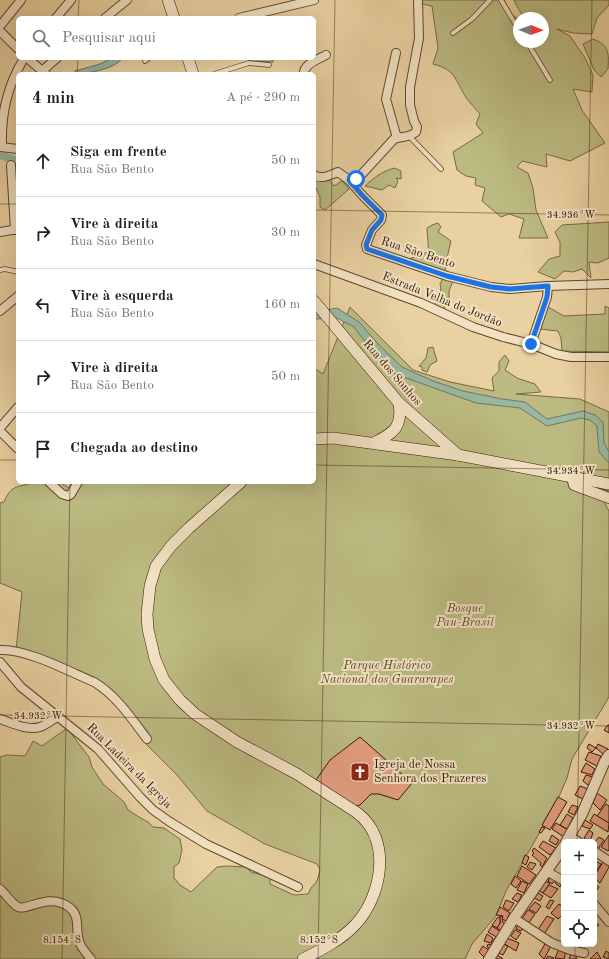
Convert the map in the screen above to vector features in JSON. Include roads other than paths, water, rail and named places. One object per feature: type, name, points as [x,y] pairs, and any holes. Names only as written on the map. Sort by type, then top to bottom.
[{"type":"main road","points":[[168,0],[173,16]]},
{"type":"main road","points":[[189,60],[192,72]]},
{"type":"main road","name":"Rua dos Sonhos","points":[[317,307],[334,325],[399,404],[458,456]]},
{"type":"main road","points":[[374,443],[390,434],[397,426],[401,417],[399,404]]},
{"type":"main road","points":[[316,439],[332,438],[374,443],[458,456],[609,484]]},
{"type":"main road","points":[[238,484],[171,546],[156,566],[151,580],[147,601],[148,629],[154,659],[164,680],[180,700],[195,714],[237,742],[296,774],[356,812],[366,820],[372,831],[378,845],[380,858],[378,882],[373,899],[364,914],[344,935],[304,959]]},
{"type":"street","points":[[0,26],[21,0]]},
{"type":"street","points":[[58,16],[71,0]]},
{"type":"street","points":[[108,16],[128,0]]},
{"type":"street","points":[[245,16],[284,4],[314,0]]},
{"type":"street","points":[[316,176],[325,177],[339,172],[349,180],[353,180],[359,177],[390,143],[397,138],[410,137],[416,132],[417,130],[410,105],[410,87],[419,38],[418,0]]},
{"type":"street","points":[[0,31],[16,47]]},
{"type":"street","points":[[396,53],[386,99],[397,138]]},
{"type":"street","points":[[304,72],[306,66],[326,55]]},
{"type":"street","points":[[16,72],[23,60]]},
{"type":"street","points":[[29,60],[44,72],[55,60]]},
{"type":"street","points":[[16,73],[8,90],[2,120],[1,147],[16,149]]},
{"type":"street","points":[[11,165],[16,218]]},
{"type":"street","name":"Rua São Bento","points":[[349,180],[382,215],[381,220],[372,230],[366,245],[367,249],[447,276],[491,287],[510,289],[609,284]]},
{"type":"street","points":[[0,232],[16,229]]},
{"type":"street","name":"Estrada Velha do Jordão","points":[[316,265],[421,302],[473,328],[531,344],[556,354],[571,357],[609,357]]},
{"type":"street","points":[[531,344],[547,297],[548,286]]},
{"type":"street","points":[[0,311],[16,298]]},
{"type":"street","points":[[16,409],[0,428],[16,447]]},
{"type":"street","points":[[572,477],[574,485],[609,498]]},
{"type":"street","points":[[51,484],[62,494],[68,496],[71,494],[77,484]]},
{"type":"street","points":[[0,650],[19,652],[32,656],[94,682],[104,688],[113,696],[147,739]]},
{"type":"street","name":"Rua Ladeira da Igreja","points":[[0,662],[21,687],[93,744],[140,798],[153,810],[206,844],[298,887]]},
{"type":"street","points":[[0,719],[35,728],[57,717]]},
{"type":"street","points":[[568,839],[582,814],[609,754]]},
{"type":"street","points":[[489,959],[514,918],[561,850]]},
{"type":"street","points":[[597,853],[609,861]]},
{"type":"street","points":[[546,871],[561,880]]},
{"type":"street","points":[[0,889],[18,906],[24,907],[42,901],[49,901],[63,903],[70,908],[77,918],[79,942],[91,959]]},
{"type":"street","points":[[597,908],[609,922]]},
{"type":"street","points":[[514,918],[552,943],[570,950],[584,953]]},
{"type":"lane","points":[[453,33],[472,19],[490,0]]},
{"type":"lane","points":[[501,0],[513,20]]},
{"type":"lane","points":[[531,48],[550,80]]},
{"type":"lane","points":[[220,72],[248,63],[269,65]]},
{"type":"lane","points":[[410,137],[441,169]]},
{"type":"lane","points":[[0,270],[5,269],[16,272]]},
{"type":"waterway","points":[[0,155],[16,161]]},
{"type":"place","name":"Igreja de Nossa Senhora dos Prazeres","points":[[360,772]]},
{"type":"park label","name":"Bosque Pau-Brasil","points":[[465,616]]},
{"type":"park label","name":"Parque Histórico Nacional dos Guararapes","points":[[387,673]]}]
